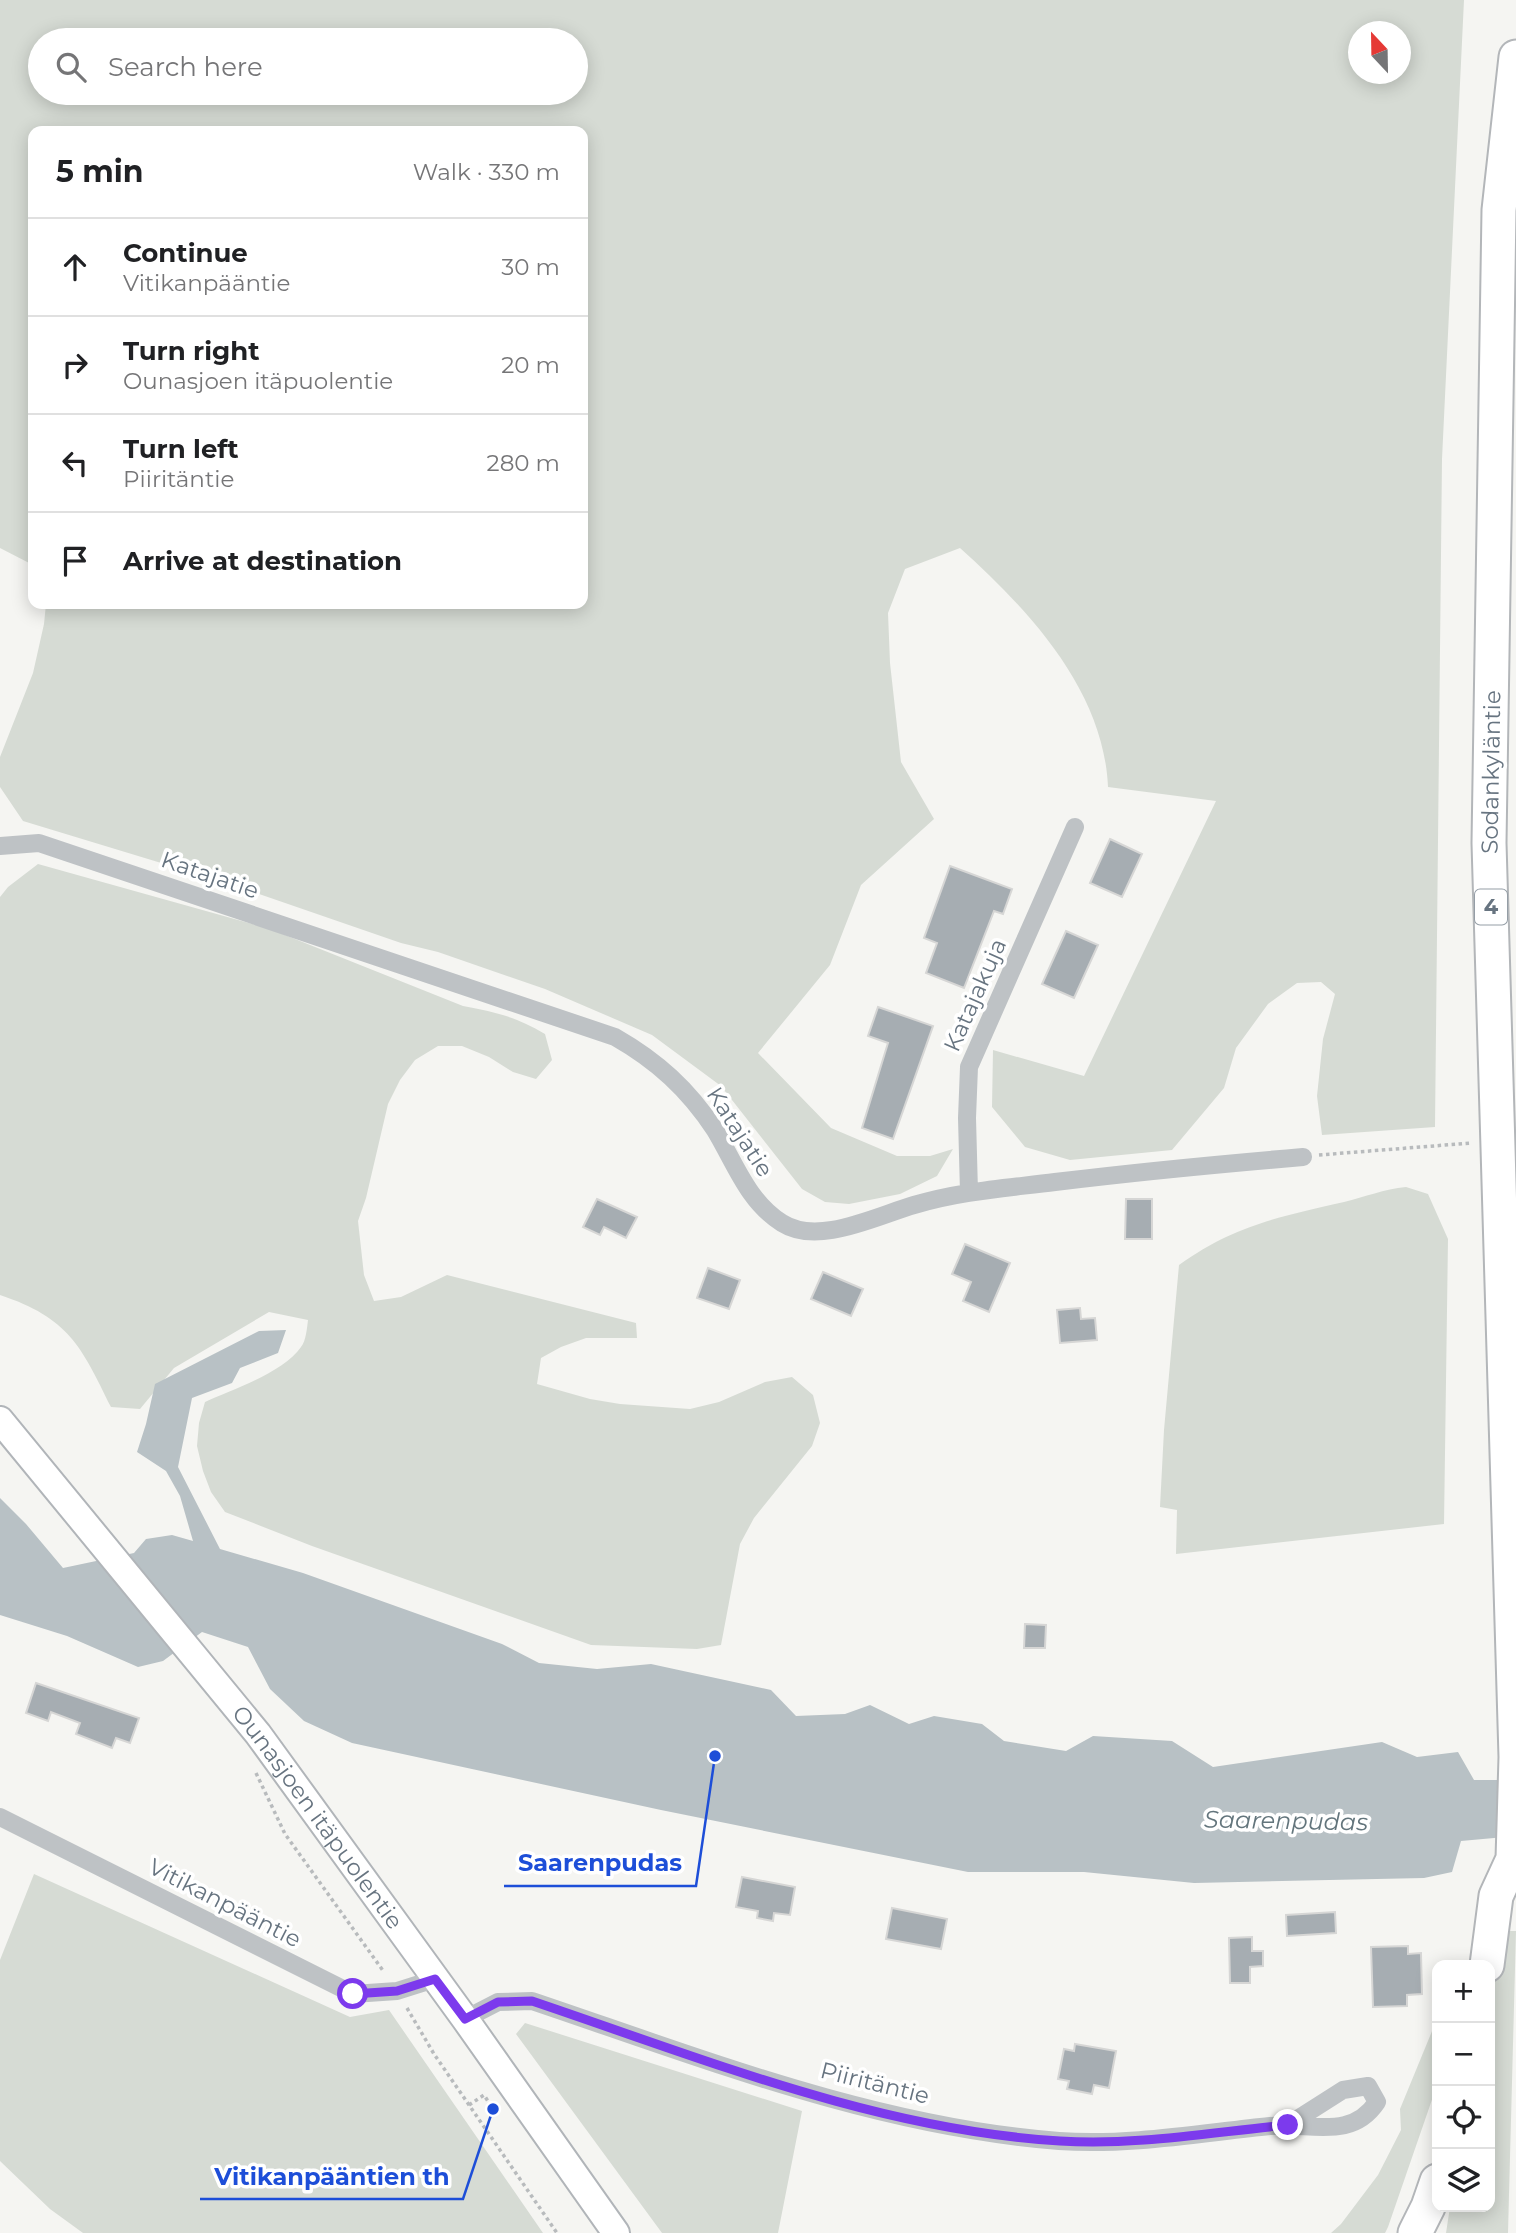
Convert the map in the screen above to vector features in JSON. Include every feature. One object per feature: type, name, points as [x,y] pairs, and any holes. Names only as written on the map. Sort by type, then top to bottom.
[{"type":"highway","name":"Sodankyläntie","points":[[1515,1862],[1516,1757],[1489,843],[1499,210],[1516,57]]},
{"type":"highway","points":[[1488,1960],[1496,1896],[1515,1862]]},
{"type":"main road","name":"Ounasjoen itäpuolentie","points":[[0,1420],[258,1734],[616,2233]]},
{"type":"street","name":"Katajakuja","points":[[968,1192],[969,1067],[1075,827]]},
{"type":"street","name":"Katajatie","points":[[0,846],[39,843],[615,1037],[647,1055],[679,1084],[713,1128],[754,1200],[783,1224],[809,1234],[842,1228],[916,1204],[968,1192],[1148,1171],[1303,1157]]},
{"type":"street","name":"Vitikanpääntie","points":[[0,1817],[353,1994],[397,1991],[435,1979]]},
{"type":"street","name":"Piiritäntie","points":[[465,2019],[498,2002],[532,2001],[782,2085],[899,2116],[979,2132],[1061,2141],[1121,2141],[1288,2125]]},
{"type":"path","points":[[1303,1157],[1475,1143]]},
{"type":"path","points":[[252,1765],[285,1834],[397,1991],[434,2054],[557,2233]]},
{"type":"path","points":[[468,2105],[484,2095],[493,2109]]},
{"type":"shaded area","points":[[0,0],[1464,0],[1442,459],[1435,1127],[1322,1135],[1317,1096],[1323,1039],[1335,994],[1321,982],[1297,983],[1268,1004],[1236,1048],[1224,1088],[1172,1150],[1070,1160],[1025,1147],[992,1107],[993,1050],[1084,1076],[1216,801],[1108,787],[1103,751],[1093,717],[1058,654],[1011,597],[960,548],[905,569],[888,613],[890,663],[901,762],[934,819],[861,885],[830,965],[758,1053],[831,1128],[897,1156],[930,1156],[953,1149],[937,1176],[900,1194],[849,1204],[825,1202],[802,1189],[721,1086],[652,1035],[545,989],[227,883],[23,821],[0,787],[0,757],[33,673],[46,609],[588,609],[588,126],[28,126],[28,562],[0,548]]},
{"type":"shaded area","points":[[38,864],[270,929],[463,1006],[515,1019],[545,1034],[552,1060],[536,1079],[513,1072],[489,1057],[462,1046],[438,1046],[415,1060],[400,1080],[388,1104],[358,1221],[364,1275],[374,1301],[401,1297],[447,1275],[636,1323],[637,1338],[586,1338],[541,1358],[537,1384],[590,1399],[690,1409],[719,1402],[765,1382],[792,1377],[813,1395],[820,1423],[812,1446],[754,1518],[740,1544],[721,1645],[697,1649],[591,1645],[312,1546],[225,1512],[211,1492],[197,1446],[199,1423],[205,1402],[282,1365],[303,1344],[308,1320],[269,1312],[174,1368],[140,1409],[111,1407],[81,1351],[58,1324],[23,1304],[0,1295],[0,897],[8,887]]},
{"type":"shaded area","points":[[1406,1187],[1428,1194],[1448,1239],[1444,1524],[1176,1554],[1177,1510],[1160,1507],[1179,1265],[1219,1240],[1258,1224]]},
{"type":"shaded area","points":[[34,1874],[350,2017],[389,2010],[543,2233],[83,2233],[50,2209],[0,2161],[0,1960]]},
{"type":"shaded area","points":[[1500,1931],[1516,1931],[1508,2233],[1446,2233],[1449,2212],[1495,2212],[1495,1970]]},
{"type":"shaded area","points":[[525,2023],[802,2111],[778,2233],[662,2233],[516,2034]]},
{"type":"shaded area","points":[[1432,2031],[1432,2100],[1385,2233],[1331,2233],[1341,2224],[1378,2175],[1401,2130],[1400,2109]]},
{"type":"water","points":[[286,1330],[278,1353],[240,1368],[232,1383],[192,1398],[178,1467],[220,1549],[303,1573],[502,1644],[539,1663],[597,1669],[651,1664],[771,1690],[796,1716],[845,1714],[870,1705],[909,1724],[934,1716],[982,1724],[1004,1741],[1066,1751],[1093,1736],[1172,1741],[1213,1767],[1382,1742],[1417,1757],[1458,1752],[1474,1780],[1516,1780],[1516,1836],[1461,1841],[1452,1872],[1424,1878],[1194,1883],[1084,1872],[968,1872],[661,1810],[352,1743],[304,1721],[270,1689],[248,1647],[202,1632],[163,1661],[138,1667],[67,1636],[0,1615],[0,1498],[63,1568],[134,1553],[146,1539],[172,1535],[193,1541],[180,1496],[166,1471],[137,1452],[155,1384],[259,1331]]},
{"type":"building","points":[[1110,839],[1142,854],[1122,897],[1090,883]]},
{"type":"building","points":[[950,866],[1012,889],[1003,914],[994,911],[964,988],[926,973],[937,943],[924,938]]},
{"type":"building","points":[[1066,931],[1098,945],[1074,998],[1042,984]]},
{"type":"building","points":[[878,1007],[933,1026],[893,1139],[862,1128],[888,1043],[868,1036]]},
{"type":"building","points":[[597,1199],[637,1217],[626,1238],[604,1227],[600,1235],[583,1227]]},
{"type":"building","points":[[1126,1199],[1152,1199],[1152,1239],[1125,1239]]},
{"type":"building","points":[[965,1244],[1010,1263],[989,1312],[963,1301],[971,1282],[952,1274]]},
{"type":"building","points":[[708,1268],[740,1280],[729,1309],[697,1298]]},
{"type":"building","points":[[823,1272],[863,1289],[851,1316],[811,1299]]},
{"type":"building","points":[[1080,1308],[1081,1319],[1095,1318],[1097,1340],[1060,1343],[1057,1310]]},
{"type":"building","points":[[1025,1624],[1046,1625],[1045,1648],[1024,1648]]},
{"type":"building","points":[[36,1683],[139,1718],[130,1743],[116,1738],[112,1748],[76,1734],[80,1723],[51,1712],[48,1721],[26,1713]]},
{"type":"building","points":[[742,1877],[795,1887],[790,1915],[774,1913],[773,1921],[757,1918],[758,1911],[736,1907]]},
{"type":"building","points":[[892,1908],[947,1919],[941,1949],[886,1939]]},
{"type":"building","points":[[1335,1912],[1336,1933],[1287,1936],[1286,1915]]},
{"type":"building","points":[[1252,1937],[1252,1951],[1263,1951],[1263,1966],[1250,1967],[1250,1983],[1230,1983],[1229,1938]]},
{"type":"building","points":[[1408,1946],[1408,1954],[1421,1953],[1422,1994],[1407,1995],[1407,2006],[1373,2007],[1371,1947]]},
{"type":"building","points":[[1075,2044],[1116,2051],[1109,2088],[1094,2085],[1092,2094],[1067,2089],[1069,2081],[1058,2079],[1064,2049],[1074,2051]]},
{"type":"place","name":"Saarenpudas","points":[[715,1756]]},
{"type":"place","name":"Vitikanpääntien th","points":[[493,2109]]},
{"type":"route","points":[[353,1994],[397,1991],[435,1979],[465,2019],[498,2002],[532,2001],[782,2085],[899,2116],[979,2132],[1061,2141],[1121,2141],[1288,2125]]}]
